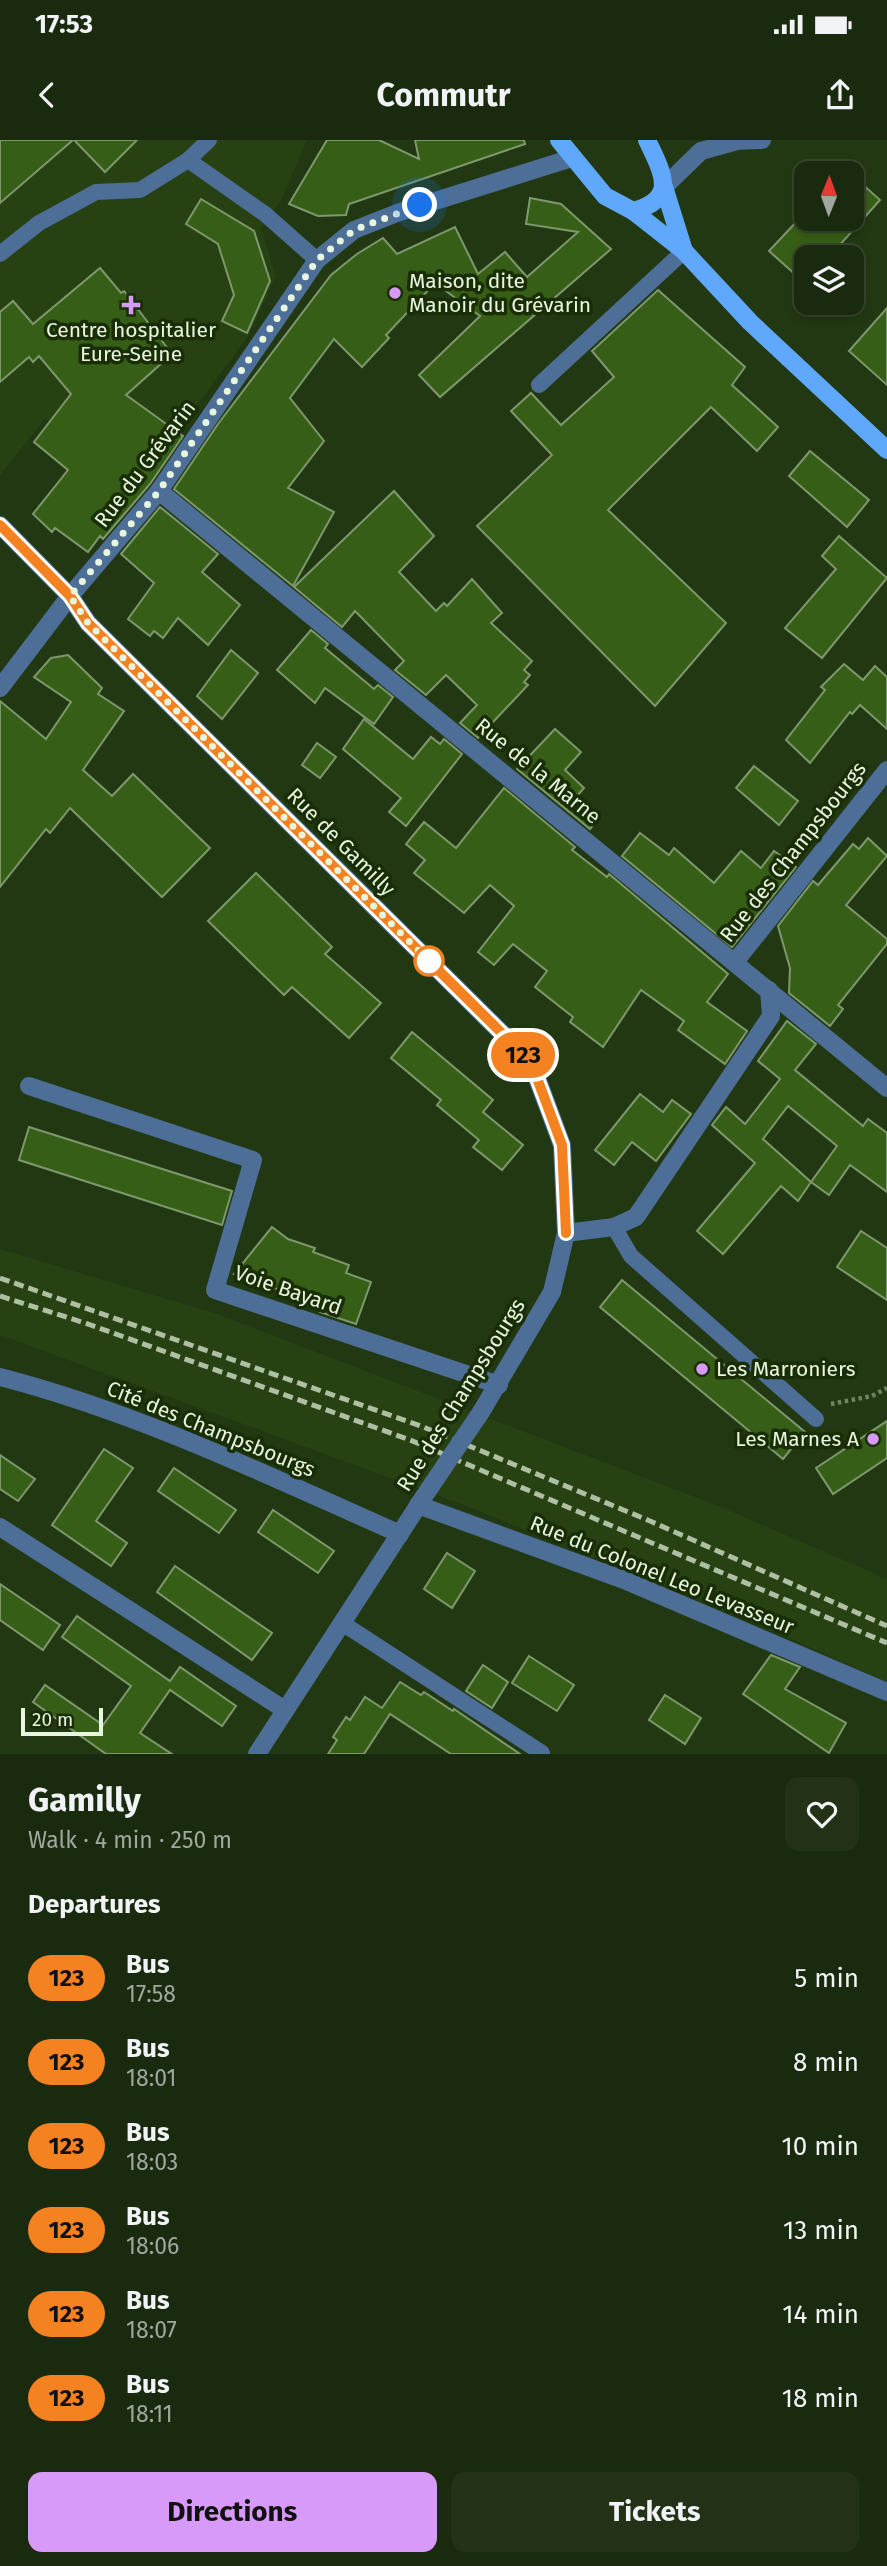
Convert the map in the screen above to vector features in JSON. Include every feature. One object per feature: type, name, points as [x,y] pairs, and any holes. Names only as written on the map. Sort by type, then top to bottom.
[{"type":"main road","points":[[559,140],[605,195],[633,211],[684,251],[759,331],[887,450]]},
{"type":"main road","points":[[648,140],[661,170],[684,251]]},
{"type":"main road","points":[[633,211],[649,206],[659,199],[664,187]]},
{"type":"street","points":[[708,140],[762,140]]},
{"type":"street","points":[[664,187],[701,151],[737,141]]},
{"type":"street","name":"Rue du Grévarin","points":[[0,688],[70,596],[159,491],[317,260],[354,230],[537,167],[572,158]]},
{"type":"street","name":"Rue de la Marne","points":[[159,491],[887,1088]]},
{"type":"street","name":"Rue de Gamilly","points":[[0,525],[70,596],[88,623],[531,1062],[562,1145],[566,1233]]},
{"type":"street","name":"Rue des Champsbourgs","points":[[735,962],[887,770]]},
{"type":"street","points":[[566,1233],[614,1227],[636,1217],[771,1016],[769,990]]},
{"type":"street","name":"Voie Bayard","points":[[29,1086],[253,1160],[215,1290],[499,1385]]},
{"type":"street","name":"Rue des Champsbourgs","points":[[257,1754],[499,1385],[552,1292],[566,1233]]},
{"type":"street","name":"Cité des Champsbourgs","points":[[0,1377],[59,1392],[203,1447],[400,1534]]},
{"type":"street","name":"Rue du Colonel Leo Levasseur","points":[[423,1498],[887,1692]]},
{"type":"street","points":[[0,1527],[285,1710]]},
{"type":"lane","points":[[0,254],[39,223],[96,192],[140,190],[188,160],[209,140]]},
{"type":"lane","points":[[188,160],[265,214],[317,260]]},
{"type":"lane","points":[[540,385],[684,251]]},
{"type":"lane","points":[[614,1227],[631,1256],[816,1419]]},
{"type":"lane","points":[[342,1623],[542,1753]]},
{"type":"path","points":[[816,1419],[830,1404],[872,1396],[887,1388]]},
{"type":"shaded area","name":"Centre hospitalier Eure-Seine","points":[[0,140],[307,140],[281,200],[261,228],[276,276],[249,335],[177,432],[104,469],[45,419],[0,475]]},
{"type":"shaded area","points":[[0,1249],[217,1314],[721,1507],[887,1579],[887,1682],[789,1638],[464,1505],[0,1335]]},
{"type":"building","points":[[0,140],[73,140],[0,203]]},
{"type":"building","points":[[74,140],[137,140],[105,172]]},
{"type":"building","points":[[327,140],[379,140],[419,159],[415,140],[524,140],[525,144],[349,204],[346,215],[318,216],[289,204]]},
{"type":"building","points":[[864,186],[880,200],[864,218]]},
{"type":"building","points":[[530,198],[561,204],[611,249],[440,397],[419,375],[480,316],[435,283],[386,335],[389,338],[362,367],[334,339],[290,398],[324,441],[288,488],[334,512],[293,586],[174,489],[218,424],[331,275],[383,238],[397,254],[455,227],[478,274],[505,252],[527,277],[578,232],[526,224]]},
{"type":"building","points":[[201,199],[254,231],[270,281],[247,333],[222,321],[234,295],[218,244],[186,224]]},
{"type":"building","points":[[794,224],[794,231],[852,231],[840,245],[794,245],[794,273],[769,251]]},
{"type":"building","points":[[100,268],[121,293],[124,291],[172,354],[126,395],[183,436],[150,484],[103,539],[100,536],[88,552],[55,528],[52,532],[33,514],[68,470],[34,442],[71,394],[39,356],[33,362],[29,357],[0,382],[0,312],[13,301],[33,324]]},
{"type":"building","points":[[658,290],[745,367],[732,385],[778,427],[757,451],[711,407],[608,510],[726,623],[655,706],[477,526],[552,455],[511,411],[531,393],[561,425],[614,377],[592,351]]},
{"type":"building","points":[[887,308],[887,385],[849,351]]},
{"type":"building","points":[[810,451],[869,500],[847,527],[789,476]]},
{"type":"building","points":[[394,491],[434,536],[399,572],[436,611],[444,603],[447,606],[472,579],[502,613],[491,623],[532,661],[524,670],[530,675],[524,682],[528,685],[478,738],[460,723],[477,705],[446,675],[426,695],[395,670],[404,661],[355,611],[342,627],[294,587]]},
{"type":"building","points":[[160,507],[218,554],[202,572],[240,605],[208,645],[178,618],[163,638],[154,631],[150,636],[128,619],[154,583],[121,554]]},
{"type":"building","points":[[839,536],[887,578],[822,658],[785,628],[836,569],[822,556]]},
{"type":"building","points":[[311,630],[328,644],[325,648],[374,689],[378,685],[393,697],[374,724],[325,688],[315,703],[277,670]]},
{"type":"building","points":[[231,650],[258,673],[222,719],[197,696]]},
{"type":"building","points":[[68,655],[102,688],[98,694],[124,711],[83,770],[112,796],[133,774],[210,848],[162,897],[70,808],[50,833],[46,829],[0,887],[0,701],[46,739],[71,702],[34,677],[51,658]]},
{"type":"building","points":[[844,664],[863,680],[875,666],[887,677],[887,729],[860,705],[852,714],[850,712],[810,763],[786,740],[825,690],[821,687]]},
{"type":"building","points":[[364,719],[413,759],[431,737],[440,744],[444,739],[462,754],[406,826],[389,812],[401,798],[343,749]]},
{"type":"building","points":[[555,729],[581,752],[565,770],[584,788],[576,797],[600,817],[590,829],[517,769]]},
{"type":"building","points":[[317,743],[336,757],[320,778],[302,765]]},
{"type":"building","points":[[754,766],[798,801],[779,825],[736,788]]},
{"type":"building","points":[[504,788],[575,847],[572,850],[607,877],[609,874],[728,974],[707,1002],[747,1031],[725,1064],[678,1030],[684,1021],[641,990],[603,1047],[570,1022],[573,1017],[535,987],[547,971],[513,944],[494,965],[478,952],[514,906],[490,885],[464,913],[414,873],[425,860],[406,844],[424,822],[456,848]]},
{"type":"building","points":[[640,833],[669,855],[674,848],[714,883],[741,851],[761,868],[774,851],[796,867],[732,947],[622,856]]},
{"type":"building","points":[[868,838],[887,856],[846,905],[887,939],[887,944],[838,1005],[843,1009],[830,1026],[789,993],[790,968],[778,926],[813,881],[818,885],[853,844],[859,849]]},
{"type":"building","points":[[256,873],[332,947],[325,954],[381,1003],[349,1038],[292,987],[284,995],[208,921]]},
{"type":"building","points":[[787,1021],[816,1044],[795,1070],[863,1126],[868,1119],[887,1133],[887,1192],[850,1165],[829,1195],[811,1182],[798,1201],[781,1186],[723,1254],[697,1231],[755,1163],[712,1125],[726,1107],[745,1124],[780,1079],[758,1061]],"holes":[[[788,1106],[837,1146],[811,1182],[763,1139]]]},
{"type":"building","points":[[412,1032],[493,1100],[483,1112],[523,1145],[502,1170],[473,1147],[479,1140],[437,1105],[441,1100],[391,1058]]},
{"type":"building","points":[[640,1094],[663,1112],[672,1100],[691,1114],[656,1161],[632,1142],[614,1165],[595,1150]]},
{"type":"building","points":[[29,1127],[232,1191],[222,1225],[19,1160]]},
{"type":"building","points":[[272,1227],[288,1239],[315,1248],[313,1252],[349,1265],[346,1273],[371,1282],[356,1324],[320,1312],[320,1308],[296,1300],[297,1296],[234,1274]]},
{"type":"building","points":[[861,1231],[887,1248],[887,1300],[837,1267]]},
{"type":"building","name":"Les Marroniers","points":[[622,1280],[805,1432],[783,1459],[600,1307]]},
{"type":"building","name":"Les Marnes A","points":[[887,1421],[887,1458],[833,1494],[816,1468]]},
{"type":"building","points":[[104,1449],[133,1468],[96,1521],[127,1543],[111,1566],[52,1525]]},
{"type":"building","points":[[0,1455],[35,1479],[18,1501],[0,1489]]},
{"type":"building","points":[[174,1468],[236,1510],[219,1533],[158,1491]]},
{"type":"building","points":[[273,1510],[334,1551],[318,1573],[258,1532]]},
{"type":"building","points":[[447,1553],[475,1571],[452,1608],[424,1589]]},
{"type":"building","points":[[175,1566],[272,1633],[252,1660],[157,1592]]},
{"type":"building","points":[[0,1584],[60,1625],[43,1650],[0,1620]]},
{"type":"building","points":[[77,1616],[170,1681],[180,1667],[236,1706],[222,1726],[170,1690],[140,1733],[172,1754],[106,1754],[33,1702],[45,1685],[103,1725],[131,1686],[62,1637]]},
{"type":"building","points":[[771,1655],[800,1667],[785,1689],[846,1723],[829,1753],[743,1694]]},
{"type":"building","points":[[529,1656],[574,1685],[557,1711],[512,1683]]},
{"type":"building","points":[[483,1665],[508,1682],[492,1708],[466,1691]]},
{"type":"building","points":[[400,1682],[421,1695],[424,1692],[453,1711],[454,1709],[520,1754],[451,1754],[390,1714],[364,1754],[328,1754],[337,1740],[333,1737],[346,1717],[350,1720],[365,1697],[382,1708]]},
{"type":"building","points":[[665,1695],[701,1718],[685,1744],[649,1720]]},
{"type":"railway","points":[[0,1278],[421,1426],[650,1521],[887,1626]]},
{"type":"railway","points":[[0,1296],[88,1324],[410,1440],[887,1643]]},
{"type":"bus line","name":"123","points":[[0,525],[70,596],[88,623],[531,1062],[562,1145],[566,1233]]},
{"type":"place","name":"Maison, dite Manoir du Grévarin","points":[[395,293]]},
{"type":"place","name":"Centre hospitalier Eure-Seine","points":[[131,305]]},
{"type":"place","name":"Les Marroniers","points":[[702,1369]]},
{"type":"place","name":"Les Marnes A","points":[[873,1439]]},
{"type":"route","points":[[420,205],[354,230],[317,260],[159,491],[70,596],[88,623],[429,961]]}]
